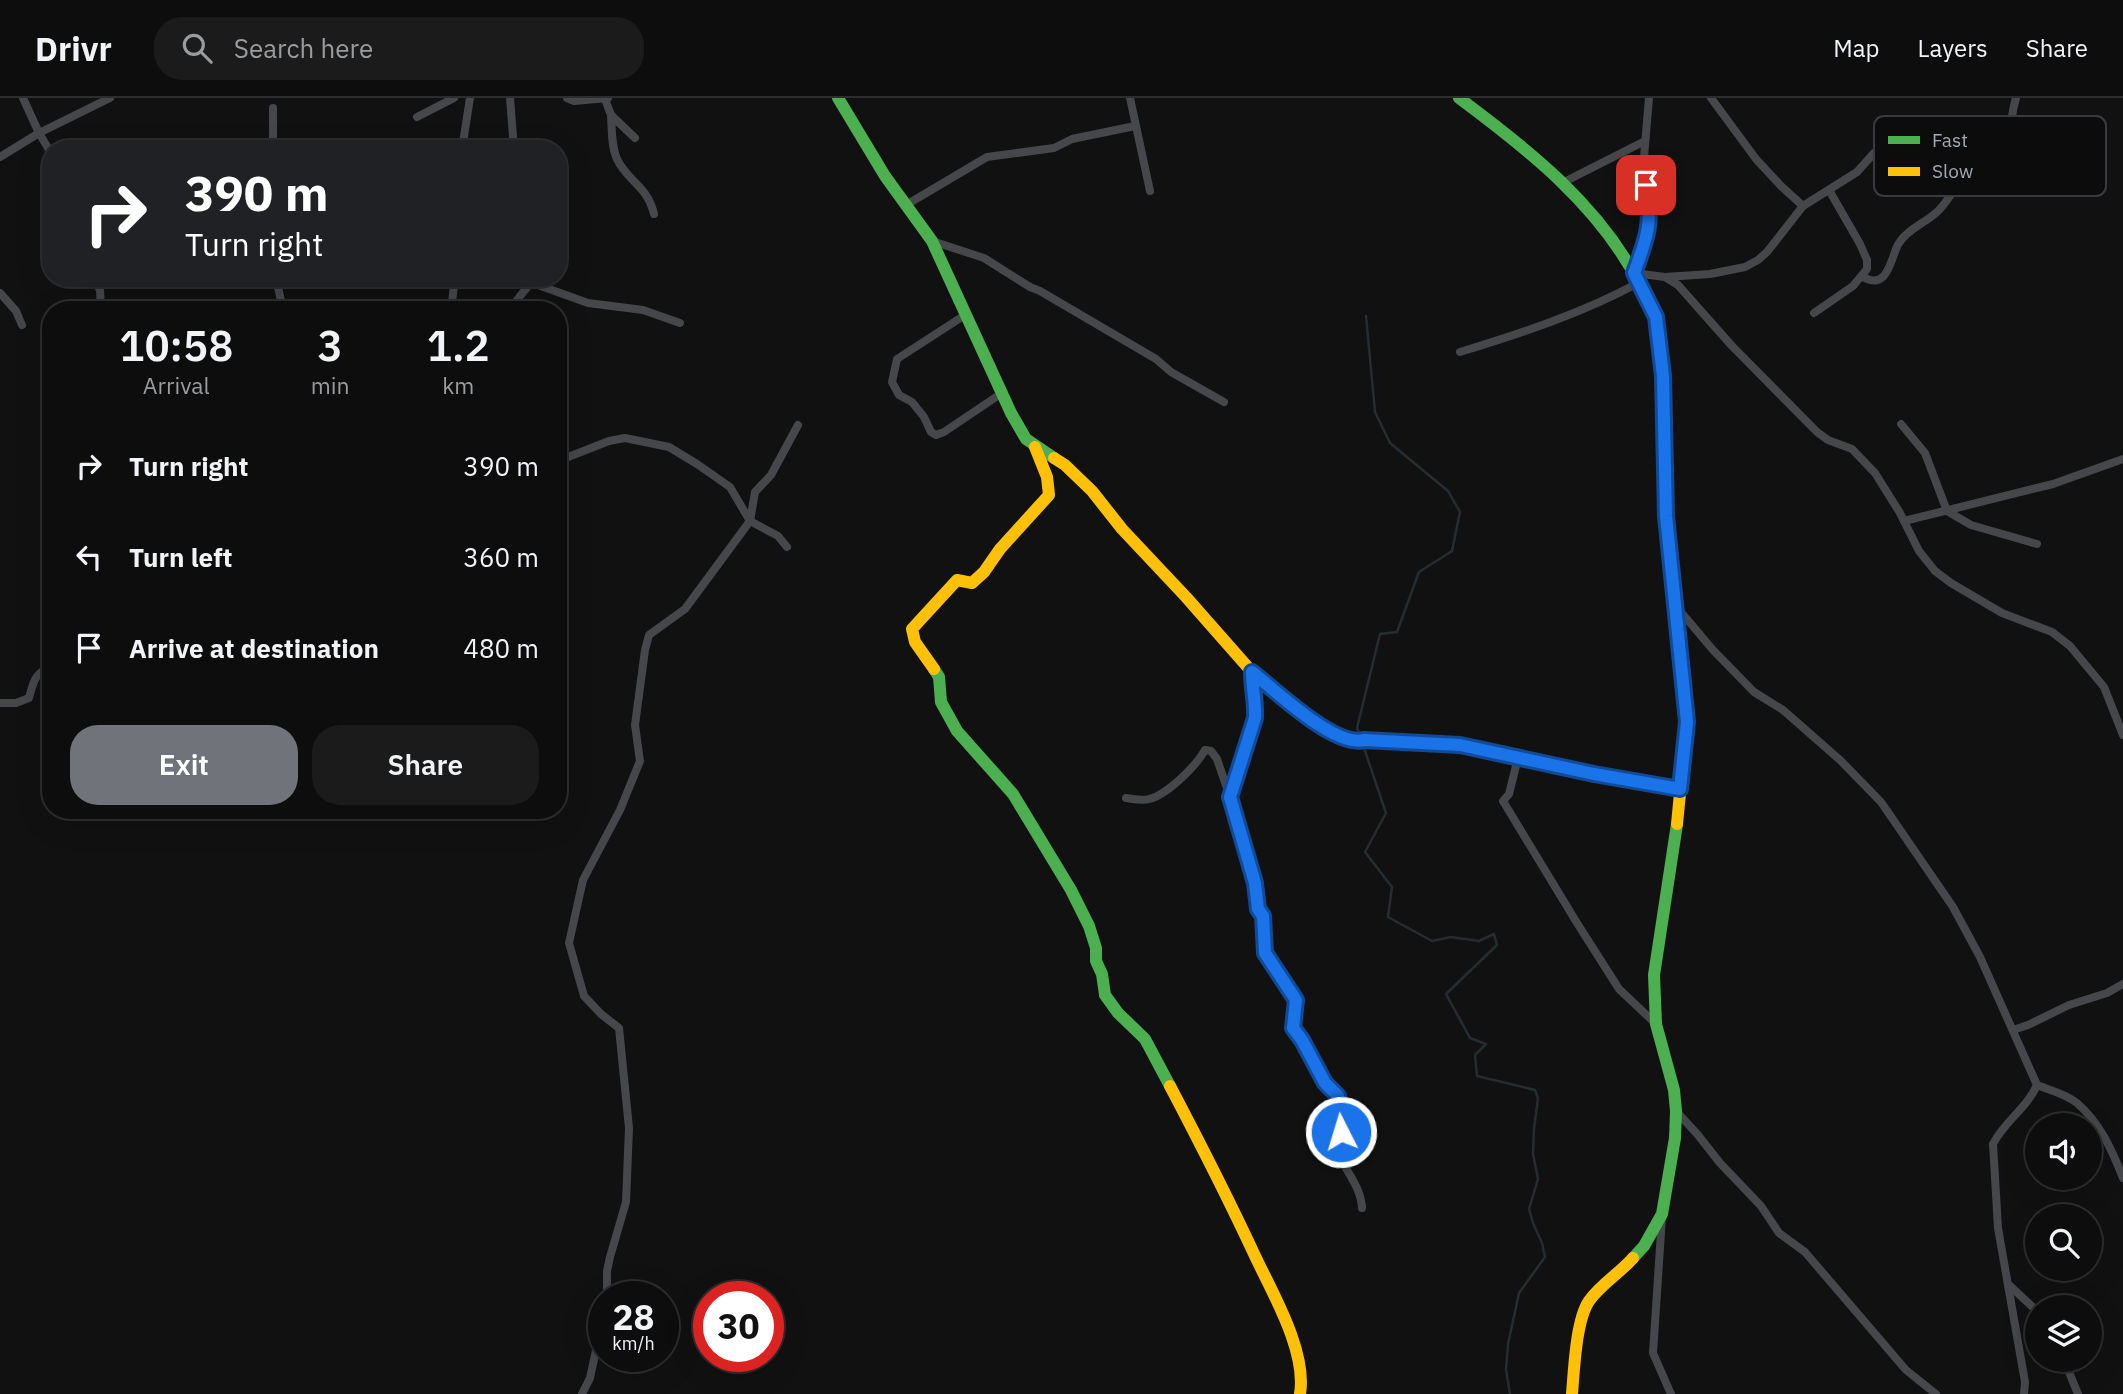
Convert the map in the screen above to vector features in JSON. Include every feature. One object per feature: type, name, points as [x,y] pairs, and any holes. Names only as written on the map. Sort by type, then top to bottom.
[{"type":"street","points":[[23,98],[43,140]]},
{"type":"street","points":[[0,157],[39,133],[110,98]]},
{"type":"street","points":[[417,117],[454,98]]},
{"type":"street","points":[[463,140],[470,98]]},
{"type":"street","points":[[510,98],[513,140]]},
{"type":"street","points":[[567,98],[574,101],[606,98],[618,161],[645,192],[654,214]]},
{"type":"street","points":[[838,98],[885,176],[932,241],[1002,393],[1021,430],[1034,447],[1051,491],[1013,533],[980,578],[972,583],[957,580],[912,629],[915,642],[939,677],[941,702],[957,731],[1013,794],[1071,890],[1089,926],[1105,995],[1118,1013],[1145,1039],[1222,1185],[1292,1335],[1302,1382],[1300,1394]]},
{"type":"street","points":[[1130,98],[1150,191]]},
{"type":"street","points":[[1459,98],[1508,134],[1587,206],[1606,229],[1656,317],[1663,376],[1666,516],[1687,722],[1675,841],[1654,975],[1656,1024],[1674,1090],[1676,1111],[1675,1138],[1662,1214],[1653,1353],[1671,1394]]},
{"type":"street","points":[[1636,278],[1648,236],[1651,209],[1643,169],[1648,98]]},
{"type":"street","points":[[1711,98],[1756,159],[1803,206]]},
{"type":"street","points":[[2011,116],[2016,98]]},
{"type":"street","points":[[273,108],[273,140]]},
{"type":"street","points":[[611,115],[635,138]]},
{"type":"street","points":[[906,205],[987,157],[1054,148],[1072,139],[1135,126]]},
{"type":"street","points":[[1562,183],[1646,141]]},
{"type":"street","points":[[1460,352],[1558,321],[1636,278],[1652,275],[1665,277],[1710,274],[1745,267],[1767,252],[1803,206],[1857,172],[1874,153]]},
{"type":"street","points":[[1814,313],[1853,286],[1867,269],[1867,260],[1829,190]]},
{"type":"street","points":[[1863,276],[1877,279],[1885,275],[1897,245],[1938,212],[1950,196]]},
{"type":"street","points":[[932,241],[984,258],[1224,402]]},
{"type":"street","points":[[1665,277],[1678,285],[1732,346],[1817,432],[1852,449],[1875,473],[1919,551],[1935,570],[1951,583],[2003,613],[2052,632],[2070,646],[2104,687],[2123,735]]},
{"type":"street","points":[[544,287],[588,303],[643,310],[680,323]]},
{"type":"street","points":[[0,293],[16,311],[22,324]]},
{"type":"street","points":[[965,316],[897,359],[892,382],[899,395],[912,402],[924,417],[931,432],[936,435],[1002,393]]},
{"type":"street","points":[[1901,424],[1925,453],[1947,512],[1971,525],[2037,544]]},
{"type":"street","points":[[607,1281],[610,1257],[625,1202],[629,1128],[620,1028],[601,1014],[584,996],[569,943],[583,880],[620,810],[640,761],[635,724],[649,635],[685,608],[750,521],[755,492],[771,475],[798,425]]},
{"type":"street","points":[[567,457],[609,441],[625,438],[669,447],[730,487],[750,521],[778,536],[787,547]]},
{"type":"street","points":[[1034,447],[1065,465],[1092,491],[1122,529],[1252,672],[1320,726],[1339,737],[1360,742],[1460,745],[1680,789]]},
{"type":"street","points":[[1904,521],[2053,484],[2123,459]]},
{"type":"street","points":[[1675,605],[1713,650],[1754,692],[1783,710],[1881,802],[1954,907],[1980,957],[2037,1085],[2076,1102],[2082,1108],[2104,1135],[2123,1178]]},
{"type":"street","points":[[0,703],[16,703],[29,698],[34,678],[42,671]]},
{"type":"street","points":[[1230,797],[1255,718],[1252,672]]},
{"type":"street","points":[[1126,799],[1154,798],[1186,774],[1205,750],[1211,751],[1217,759],[1255,883],[1258,909],[1263,916],[1265,953],[1296,1000],[1293,1028],[1325,1083],[1338,1096],[1339,1102],[1334,1111],[1343,1125],[1336,1149],[1362,1199],[1362,1208]]},
{"type":"street","points":[[1518,758],[1509,794],[1503,801],[1619,989],[1656,1024]]},
{"type":"street","points":[[2013,1030],[2069,1005],[2107,993],[2123,984]]},
{"type":"street","points":[[2024,1394],[2025,1382],[1998,1228],[1993,1144],[1998,1133],[2032,1096],[2037,1085]]},
{"type":"street","points":[[1676,1111],[1761,1206],[1779,1233],[1805,1252],[1906,1370],[1936,1394]]},
{"type":"street","points":[[1573,1394],[1576,1352],[1584,1310],[1590,1299],[1630,1262],[1644,1245],[1662,1214]]},
{"type":"street","points":[[2008,1284],[2025,1300]]},
{"type":"street","points":[[582,1394],[591,1372]]},
{"type":"street","points":[[2069,1372],[2078,1394]]},
{"type":"waterway","points":[[1361,738],[1357,728],[1380,634],[1397,632],[1419,572],[1452,551],[1460,512],[1448,491],[1390,443],[1375,412],[1366,316]]},
{"type":"waterway","points":[[1363,745],[1386,813],[1365,852],[1392,887],[1388,917],[1432,941],[1451,937],[1479,941],[1494,934],[1497,945],[1446,994],[1470,1038],[1486,1044],[1475,1055],[1477,1076],[1535,1090],[1538,1098],[1533,1154],[1538,1179],[1529,1209],[1545,1257],[1519,1293],[1508,1344],[1506,1370],[1510,1394]]},
{"type":"traffic: fast","points":[[838,98],[885,176],[932,241],[1011,413],[1026,439],[1054,458]]},
{"type":"traffic: fast","points":[[1459,98],[1561,181],[1605,230],[1624,256],[1653,310],[1663,372]]},
{"type":"traffic: fast","points":[[934,669],[939,677],[941,702],[957,731],[1013,794],[1071,890],[1089,926],[1105,995],[1118,1013],[1145,1039],[1170,1086]]},
{"type":"traffic: fast","points":[[1335,735],[1355,743],[1364,740],[1460,745],[1594,774],[1680,789]]},
{"type":"traffic: fast","points":[[1633,1258],[1644,1246],[1662,1214],[1675,1138],[1674,1090],[1656,1024],[1654,975],[1677,824]]},
{"type":"traffic: slow","points":[[1663,372],[1666,516],[1687,722],[1677,824]]},
{"type":"traffic: slow","points":[[934,669],[915,642],[912,629],[957,580],[972,583],[984,572],[1000,549],[1049,495],[1047,477],[1035,447]]},
{"type":"traffic: slow","points":[[1054,458],[1092,491],[1122,529],[1252,672],[1335,735]]},
{"type":"traffic: slow","points":[[1170,1086],[1225,1193],[1287,1324],[1299,1360],[1300,1394]]},
{"type":"traffic: slow","points":[[1572,1394],[1576,1346],[1585,1309],[1599,1290],[1633,1258]]},
{"type":"route","points":[[1341,1132],[1342,1119],[1334,1111],[1339,1102],[1338,1096],[1325,1083],[1302,1040],[1294,1031],[1296,1000],[1265,953],[1263,916],[1258,909],[1255,883],[1230,797],[1255,718],[1252,672],[1320,726],[1355,743],[1364,740],[1460,745],[1594,774],[1680,789],[1687,722],[1666,516],[1663,376],[1656,317],[1634,273],[1648,236],[1651,209],[1646,185]]}]
